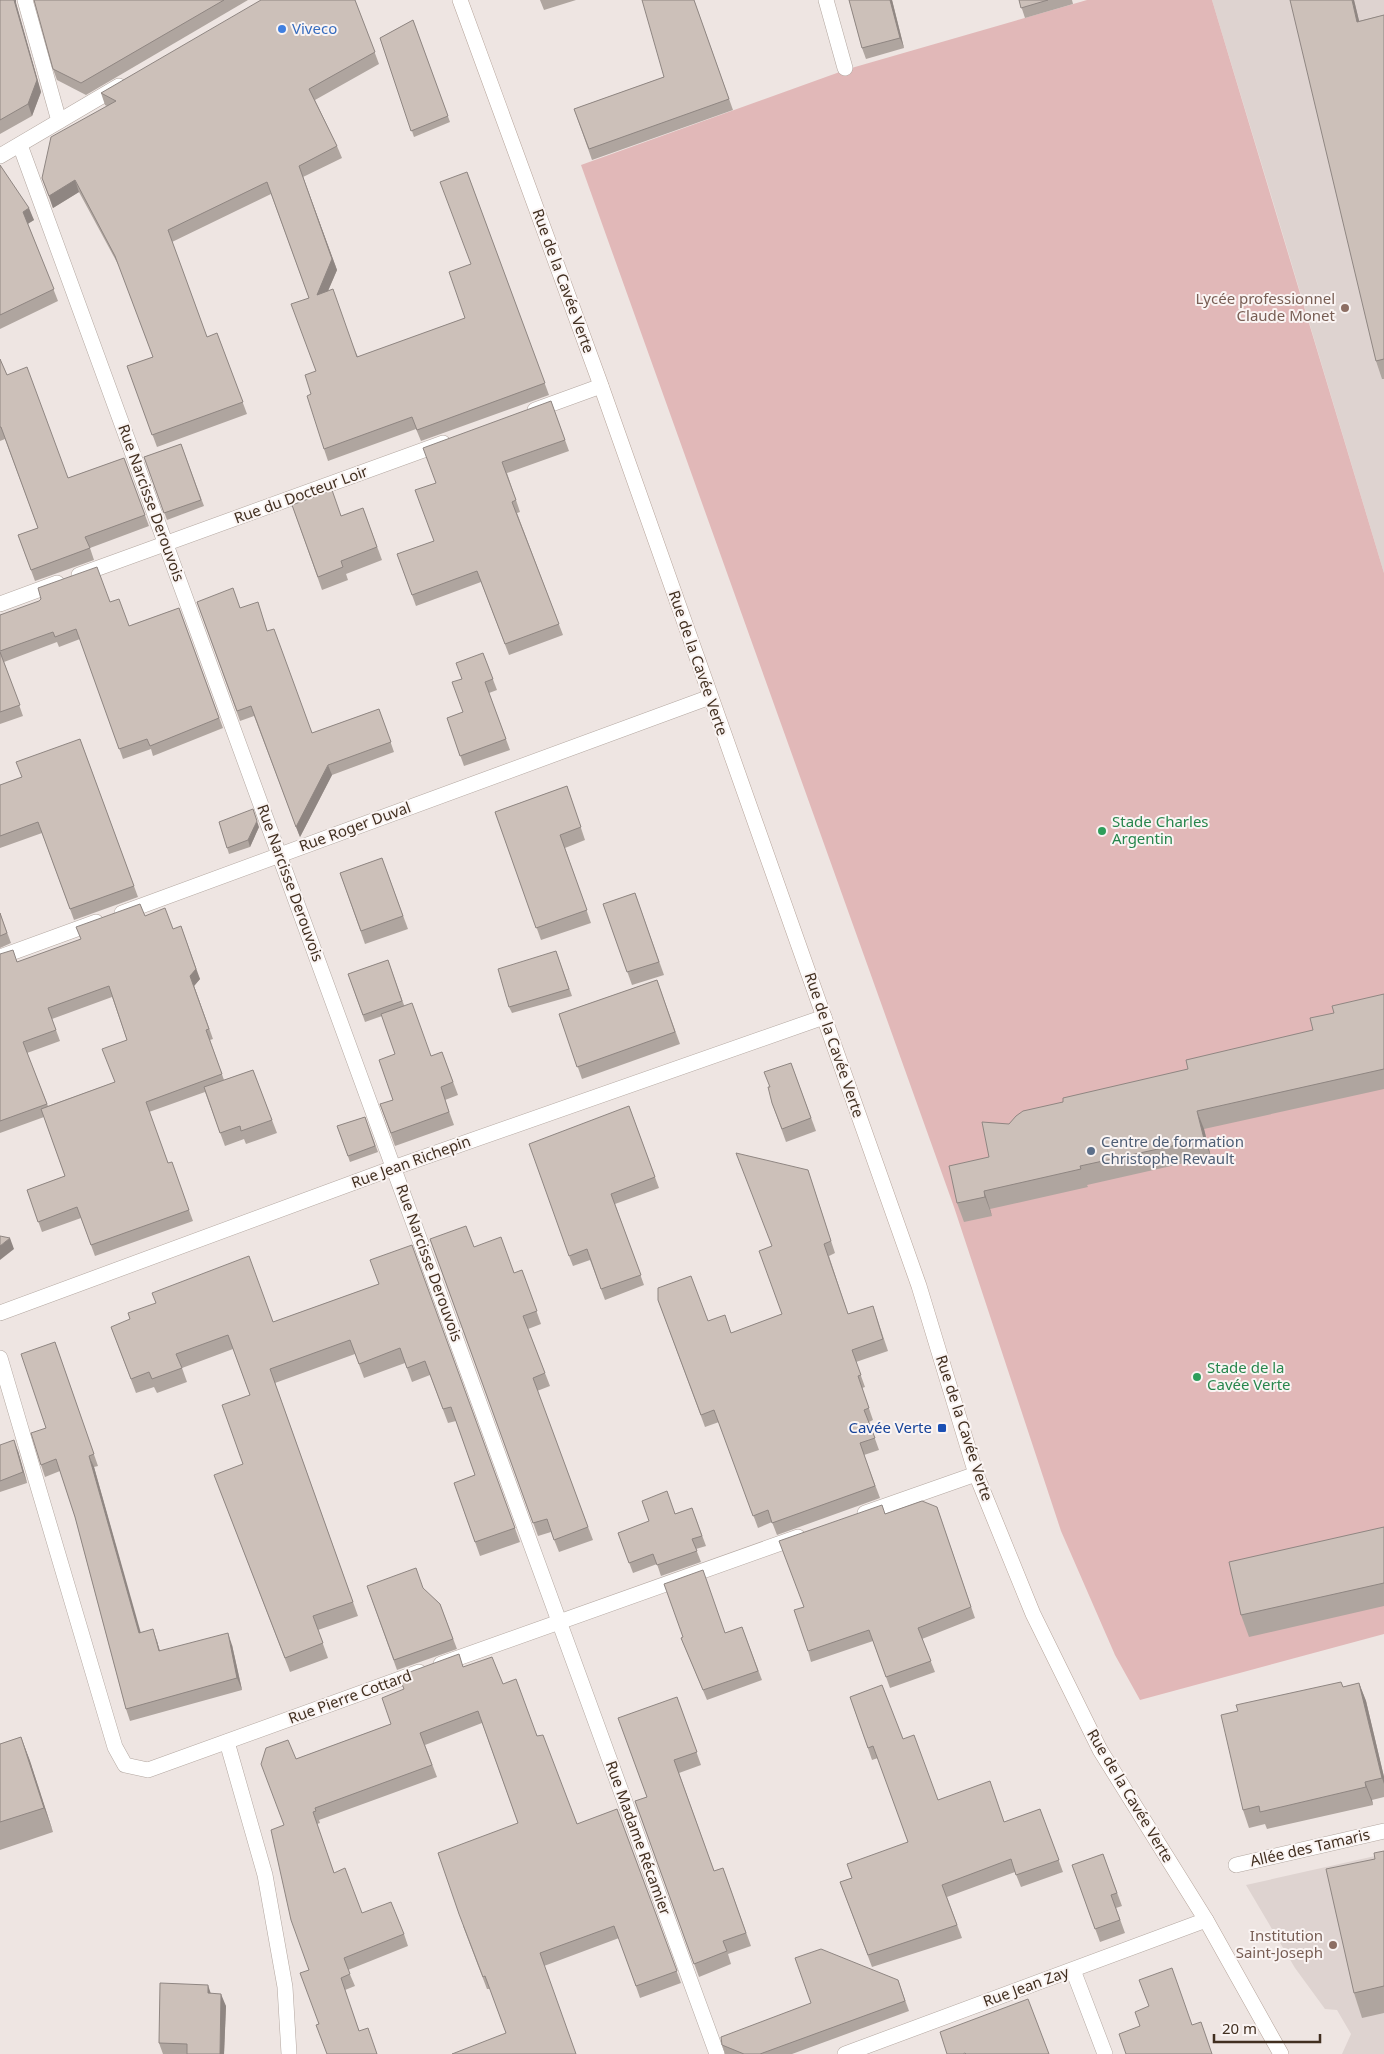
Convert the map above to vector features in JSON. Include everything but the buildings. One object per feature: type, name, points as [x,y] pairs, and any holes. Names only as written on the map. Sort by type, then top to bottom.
[{"type":"street","points":[[25,0],[59,121]]},
{"type":"street","name":"Rue de la Cavée Verte","points":[[460,0],[601,386],[824,1017],[918,1286],[976,1474],[1033,1614],[1100,1750],[1206,1920],[1281,2054]]},
{"type":"street","points":[[826,0],[845,68]]},
{"type":"street","points":[[0,156],[134,77]]},
{"type":"street","name":"Rue Narcisse Derouvois","points":[[20,145],[559,1622]]},
{"type":"street","points":[[520,416],[601,386]]},
{"type":"street","name":"Rue du Docteur Loir","points":[[0,604],[455,439]]},
{"type":"street","name":"Rue Roger Duval","points":[[0,957],[710,697]]},
{"type":"street","name":"Rue Jean Richepin","points":[[0,1313],[393,1168],[824,1017]]},
{"type":"street","name":"Rue Pierre Cottard","points":[[0,1358],[115,1747],[125,1765],[148,1770],[809,1533]]},
{"type":"street","points":[[856,1516],[976,1474]]},
{"type":"street","name":"Rue Madame Récamier","points":[[559,1622],[717,2054]]},
{"type":"street","points":[[227,1742],[265,1875],[285,1987],[288,2054]]},
{"type":"street","name":"Allée des Tamaris","points":[[1236,1865],[1384,1831]]},
{"type":"street","name":"Rue Jean Zay","points":[[845,2054],[1206,1920]]},
{"type":"street","points":[[1073,1970],[1105,2054]]},
{"type":"shaded area","name":"Stade Charles Argentin","points":[[1087,0],[1212,0],[1384,573],[1384,1634],[1140,1700],[1115,1655],[1061,1531],[954,1207],[581,165],[848,69]]},
{"type":"shaded area","name":"Lycée professionnel Claude Monet","points":[[1212,0],[1384,0],[1384,573],[1274,205]]},
{"type":"shaded area","name":"Institution Saint-Joseph","points":[[1384,1854],[1384,2054],[1342,2054],[1351,2034],[1337,2010],[1325,2009],[1295,1968],[1246,1885]]},
{"type":"place","name":"Viveco","points":[[282,29]]},
{"type":"place","name":"Lycée professionnel Claude Monet","points":[[1345,308]]},
{"type":"place","name":"Stade Charles Argentin","points":[[1102,831]]},
{"type":"place","name":"Centre de formation Christophe Revault","points":[[1091,1151]]},
{"type":"place","name":"Stade de la Cavée Verte","points":[[1197,1377]]},
{"type":"place","name":"Cavée Verte","points":[[942,1428]]},
{"type":"place","name":"Institution Saint-Joseph","points":[[1333,1945]]}]
